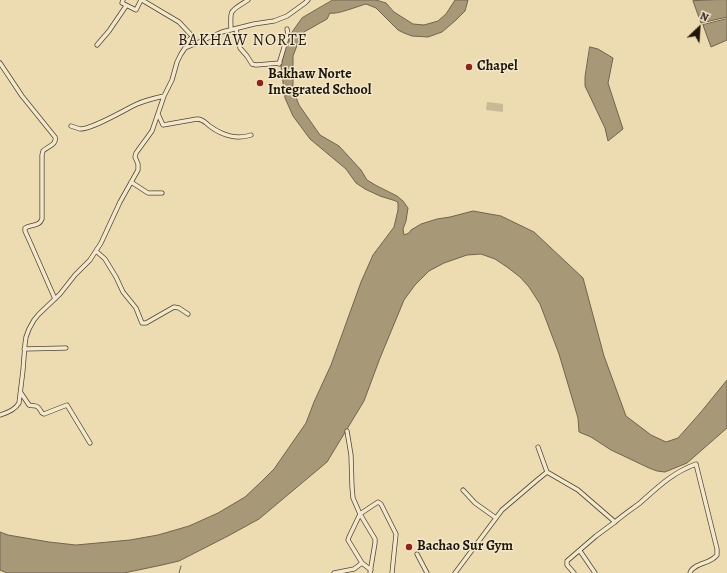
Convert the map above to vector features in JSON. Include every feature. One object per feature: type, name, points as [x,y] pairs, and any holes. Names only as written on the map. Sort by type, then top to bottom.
[{"type":"street","points":[[123,0],[122,3],[136,10],[142,0],[179,22],[193,36],[184,43],[190,46]]},
{"type":"street","points":[[248,0],[233,10],[231,14],[240,48],[252,64],[280,64],[288,34],[287,29]]},
{"type":"street","points":[[0,416],[13,409],[19,402],[26,338],[34,320],[60,294],[75,275],[90,260],[135,176],[138,167],[135,157],[136,153],[152,131],[164,96],[172,80],[180,54],[186,48],[222,32],[254,24],[274,21],[287,16],[308,0]]},
{"type":"street","points":[[98,45],[109,32],[126,6]]},
{"type":"street","points":[[0,63],[22,96],[56,140],[55,143],[43,151],[42,155],[41,222],[26,228],[30,242],[55,299]]},
{"type":"street","points":[[71,126],[80,129],[88,128],[136,104],[149,99],[164,96]]},
{"type":"street","points":[[158,114],[163,125],[201,119],[210,127],[232,137],[244,137],[251,135]]},
{"type":"street","points":[[131,182],[148,193],[162,194]]},
{"type":"street","points":[[96,251],[105,259],[123,292],[136,308],[142,323],[146,324],[174,307],[179,308],[188,314]]},
{"type":"street","points":[[24,349],[66,348]]},
{"type":"street","points":[[20,392],[29,405],[39,407],[44,414],[67,405],[90,443]]},
{"type":"street","points":[[347,431],[351,455],[353,498],[376,543],[371,572]]},
{"type":"street","points":[[538,447],[547,472],[578,490],[615,522]]},
{"type":"street","points":[[574,573],[567,565],[567,561],[662,483],[679,472],[696,464],[717,548],[717,555],[712,560],[690,570],[690,573]]},
{"type":"street","points":[[455,573],[502,510],[547,472]]},
{"type":"street","points":[[463,490],[475,503],[496,518]]},
{"type":"street","points":[[371,572],[362,563],[348,540],[360,514],[378,502],[381,504],[396,534],[392,573]]},
{"type":"street","points":[[580,551],[595,573]]},
{"type":"street","points":[[417,554],[427,573]]},
{"type":"street","points":[[334,573],[354,569],[362,563]]},
{"type":"shaded area","points":[[333,0],[376,0],[386,3],[394,12],[413,24],[424,25],[438,21],[446,14],[455,0],[468,0],[465,11],[456,20],[442,32],[428,37],[412,36],[398,30],[376,8],[366,4],[342,12],[330,13],[327,19],[304,32],[293,56],[293,89],[299,105],[320,135],[339,146],[361,170],[367,180],[397,196],[403,201],[408,208],[403,229],[404,235],[421,224],[473,211],[501,216],[534,232],[583,278],[604,356],[626,416],[651,435],[666,442],[678,438],[727,380],[727,428],[687,463],[665,472],[649,468],[611,450],[591,437],[579,432],[578,418],[559,354],[540,304],[529,287],[520,277],[507,267],[495,259],[481,254],[467,255],[444,263],[429,271],[415,285],[404,300],[364,401],[327,462],[259,519],[179,561],[124,573],[7,573],[0,570],[0,532],[8,535],[76,545],[130,540],[158,535],[189,526],[218,513],[245,497],[274,469],[306,423],[331,365],[361,282],[373,255],[394,227],[398,210],[398,203],[396,201],[380,196],[356,183],[346,169],[310,139],[293,116],[285,98],[281,66],[283,53],[290,35],[302,18]]},
{"type":"shaded area","points":[[727,0],[727,17],[701,23],[693,1]]},
{"type":"shaded area","points":[[727,19],[727,40],[711,47],[703,25]]},
{"type":"shaded area","points":[[590,47],[598,49],[613,58],[608,83],[623,129],[608,141],[605,128],[585,86]]},
{"type":"shaded area","points":[[487,102],[503,104],[503,112],[486,110]]},
{"type":"waterway","points":[[179,573],[181,566]]},
{"type":"place","name":"Chapel","points":[[469,67]]},
{"type":"place","name":"Bakhaw Norte Integrated School","points":[[260,83]]},
{"type":"place","name":"Bachao Sur Gym","points":[[409,547]]},
{"type":"district","name":"BAKHAW NORTE","points":[[243,41]]}]
